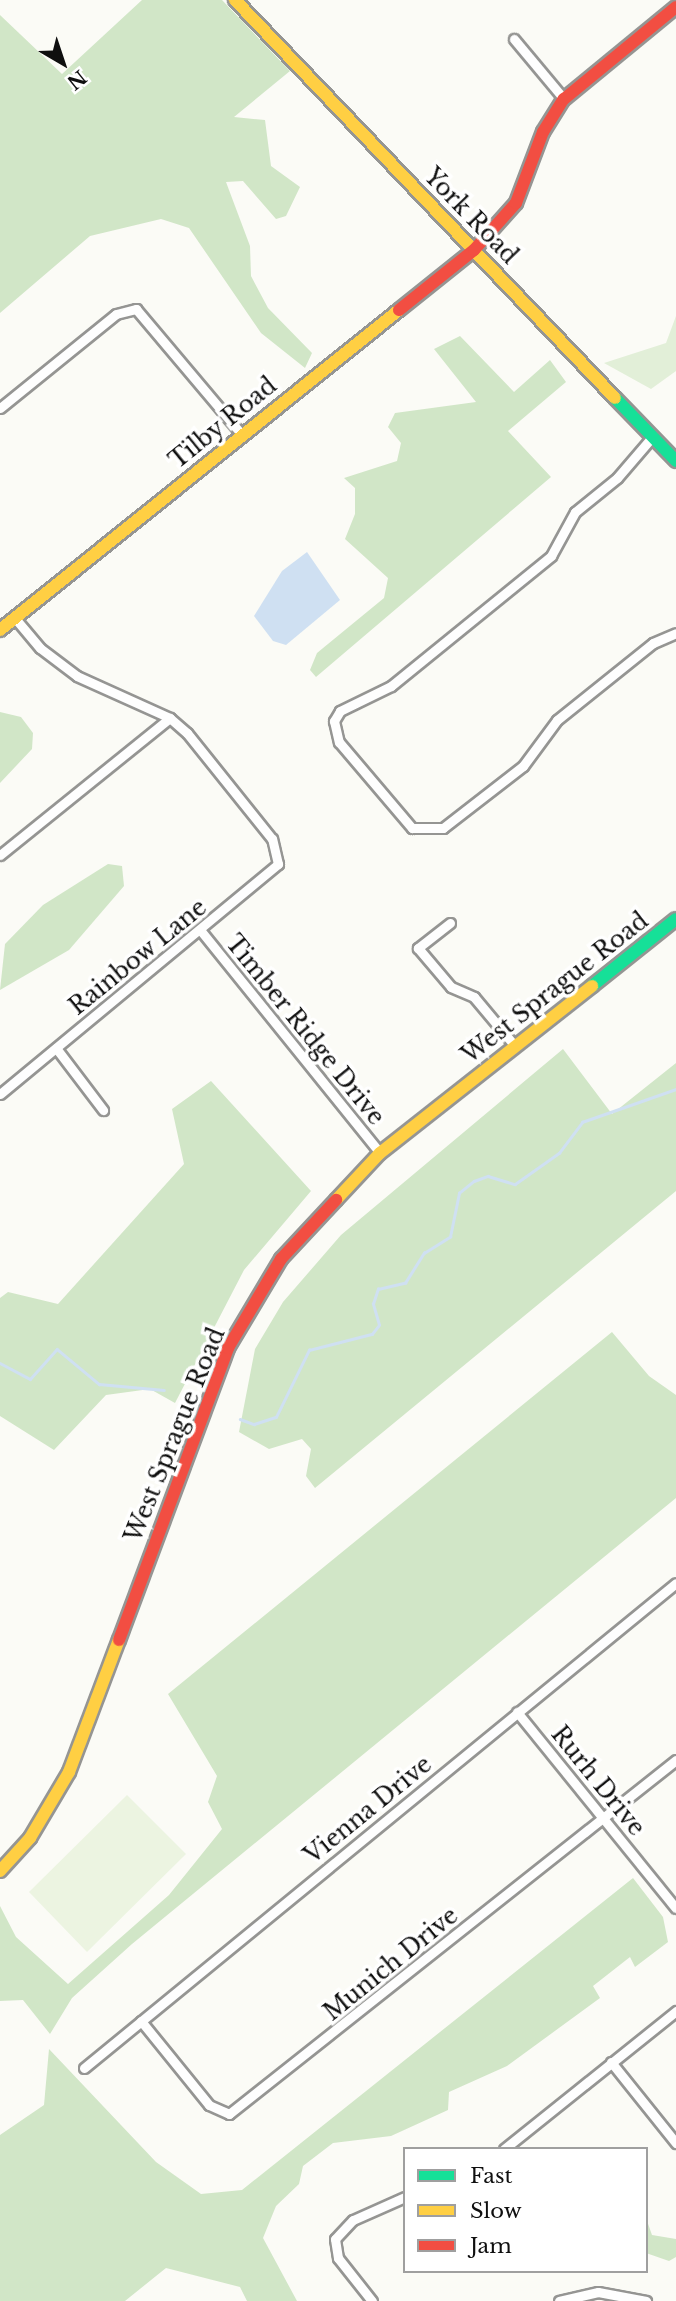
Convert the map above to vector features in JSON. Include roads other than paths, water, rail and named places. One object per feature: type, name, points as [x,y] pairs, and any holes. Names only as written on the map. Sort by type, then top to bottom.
[{"type":"street","name":"York Road","points":[[235,0],[676,461]]},
{"type":"street","name":"Tilby Road","points":[[0,630],[474,250],[516,203],[543,132],[564,99],[676,7]]},
{"type":"street","points":[[514,39],[564,99]]},
{"type":"street","points":[[0,408],[116,314],[136,309],[242,435]]},
{"type":"street","points":[[653,436],[617,478],[575,512],[551,556],[391,686],[340,711],[334,721],[339,742],[412,828],[443,828],[523,766],[557,720],[653,643],[676,633]]},
{"type":"street","points":[[0,855],[170,718],[77,676],[40,648],[15,618]]},
{"type":"street","name":"Rainbow Lane","points":[[0,1094],[201,931],[278,864],[272,839],[170,718]]},
{"type":"street","name":"West Sprague Road","points":[[0,1871],[30,1838],[69,1772],[228,1348],[281,1259],[380,1153],[676,919]]},
{"type":"street","points":[[450,923],[418,948],[451,987],[474,997],[515,1046]]},
{"type":"street","name":"Timber Ridge Drive","points":[[201,931],[380,1153]]},
{"type":"street","points":[[57,1048],[103,1110]]},
{"type":"street","name":"Vienna Drive","points":[[84,2068],[676,1583]]},
{"type":"street","name":"Rurh Drive","points":[[517,1712],[676,1908]]},
{"type":"street","name":"Munich Drive","points":[[141,2021],[209,2105],[229,2114],[676,1760]]},
{"type":"street","points":[[506,2147],[676,2011]]},
{"type":"street","points":[[611,2062],[676,2143]]},
{"type":"street","points":[[372,2301],[338,2258],[335,2239],[354,2220],[403,2198]]},
{"type":"street","points":[[559,2301],[598,2292],[646,2301]]},
{"type":"water","points":[[307,552],[340,600],[286,645],[273,641],[254,616],[282,571]]},
{"type":"waterway","points":[[240,1419],[254,1424],[276,1417],[309,1350],[372,1334],[379,1325],[373,1304],[378,1289],[405,1283],[424,1253],[450,1237],[459,1193],[474,1181],[488,1176],[515,1184],[559,1153],[582,1122],[676,1089]]},
{"type":"waterway","points":[[0,1363],[30,1379],[57,1349],[99,1384],[164,1390]]}]
